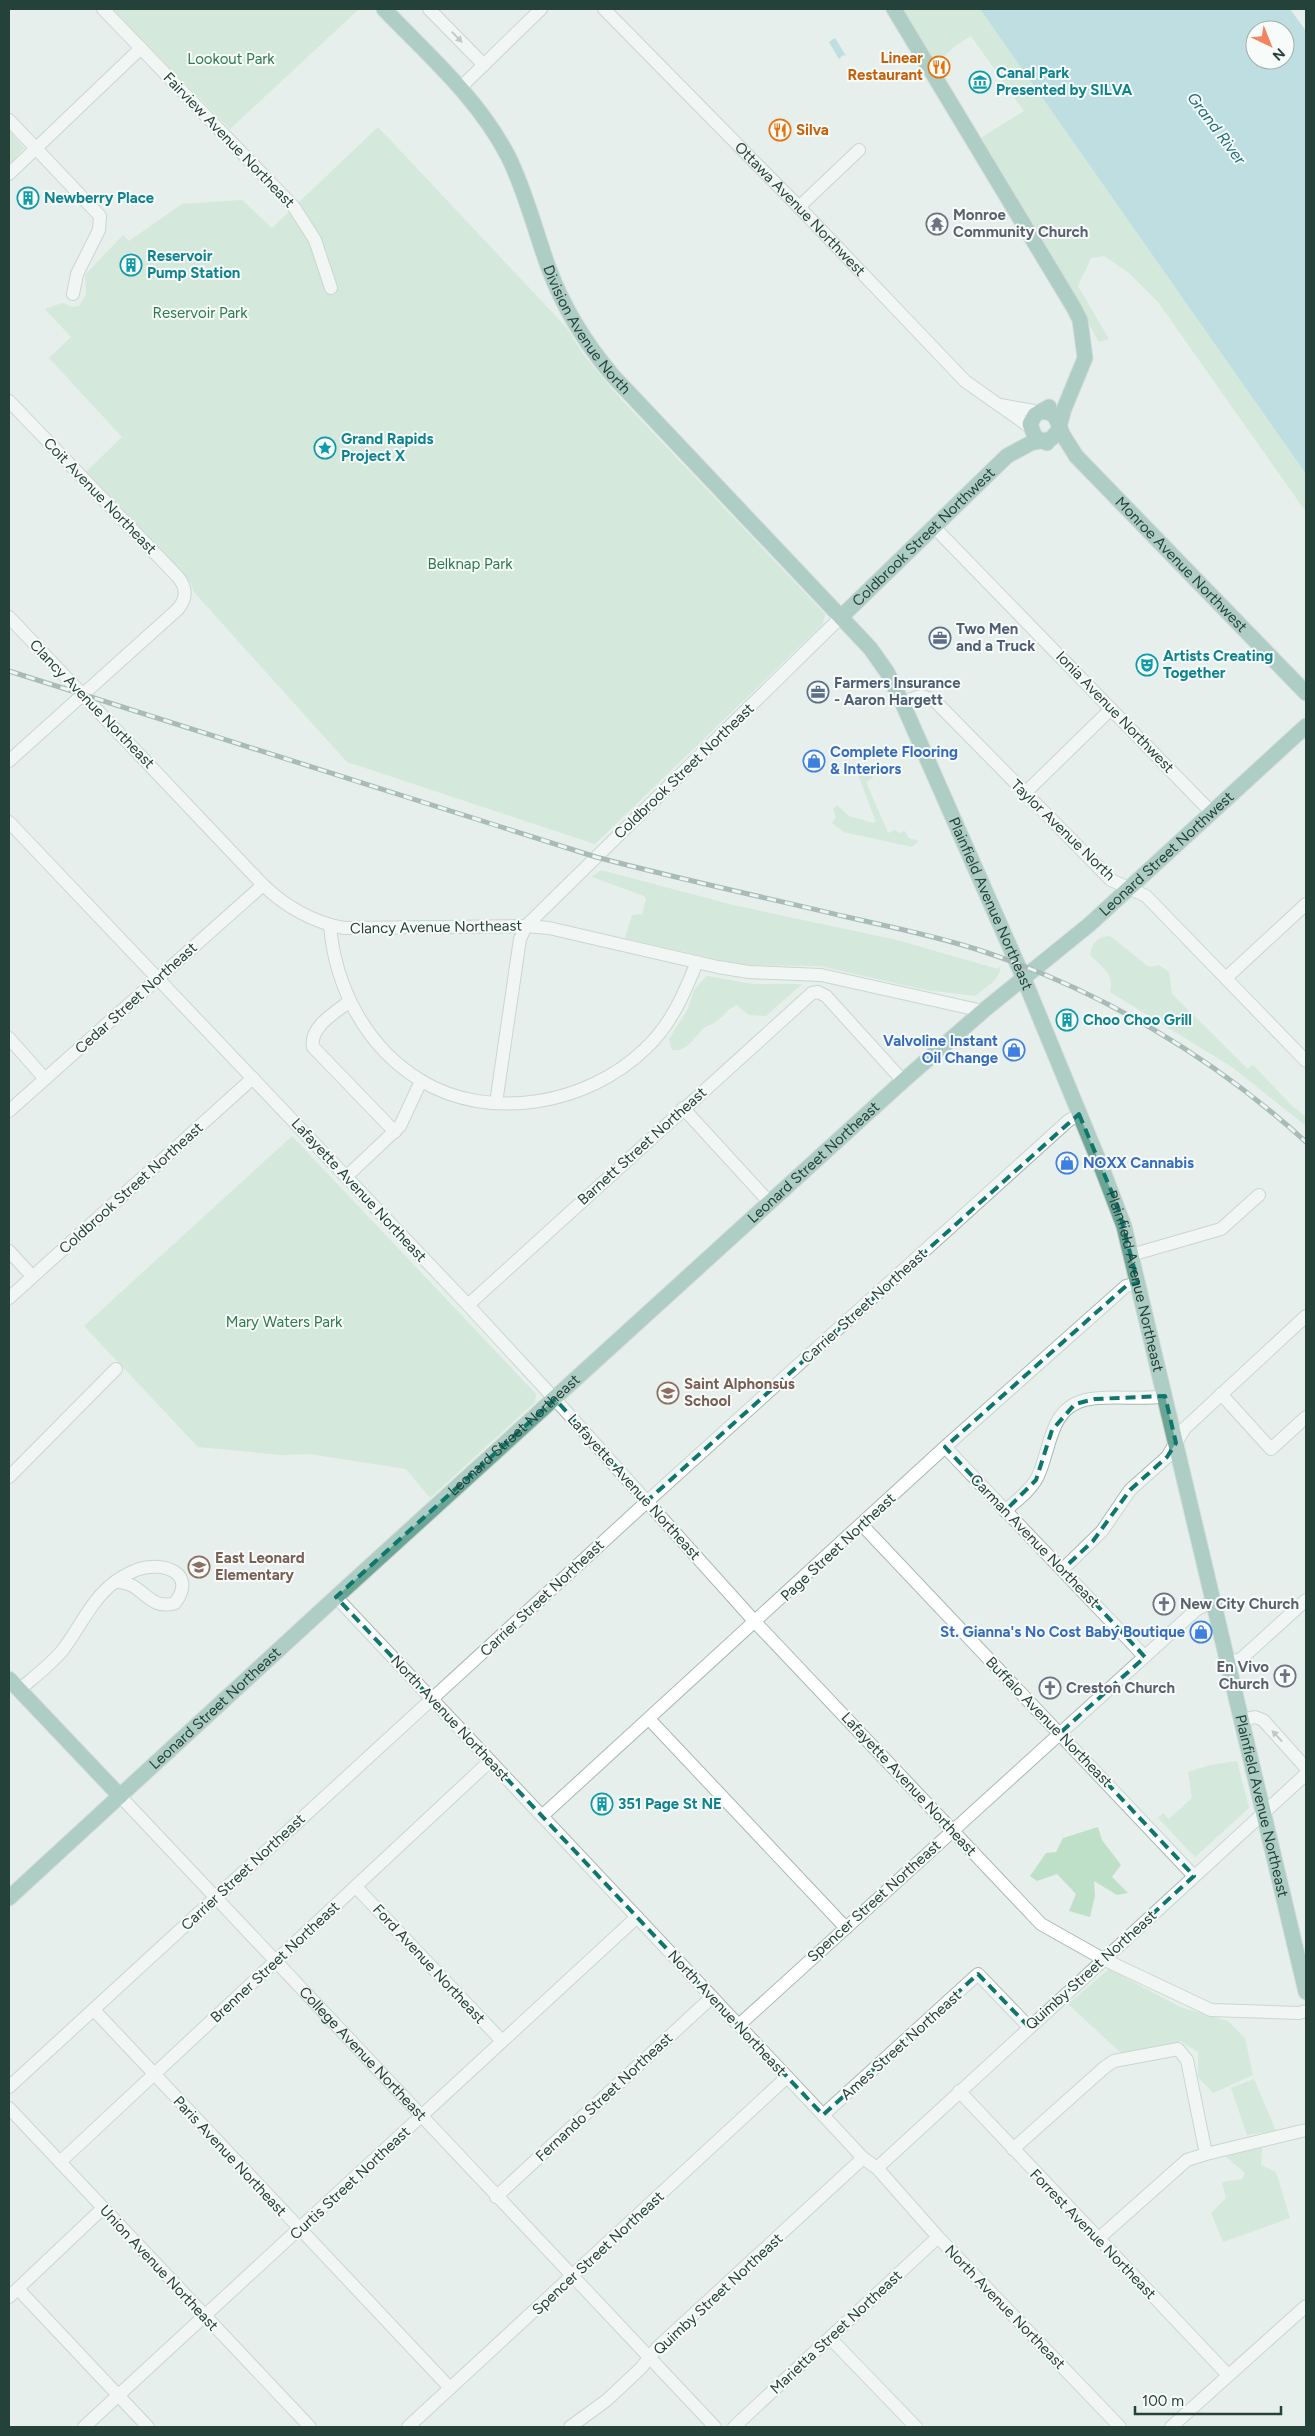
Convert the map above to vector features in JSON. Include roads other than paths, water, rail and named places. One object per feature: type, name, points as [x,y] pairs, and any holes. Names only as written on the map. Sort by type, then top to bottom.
[{"type":"main road","name":"Division Avenue North","points":[[384,9],[460,88],[488,124],[508,156],[526,197],[555,285],[592,350],[612,376],[841,617]]},
{"type":"main road","points":[[884,9],[1071,320],[1081,333]]},
{"type":"main road","points":[[894,9],[1080,318],[1085,358],[1071,388],[1059,426]]},
{"type":"main road","points":[[1030,427],[1032,419],[1071,388]]},
{"type":"main road","name":"Ottawa Avenue Northwest","points":[[1040,412],[1054,415],[1059,426]]},
{"type":"main road","name":"Coldbrook Street Northwest","points":[[841,617],[1007,456],[1031,443],[1054,438],[1059,426]]},
{"type":"main road","name":"Monroe Avenue Northwest","points":[[1059,426],[1077,458],[1306,693]]},
{"type":"main road","name":"Coldbrook Street Northwest","points":[[1007,456],[1014,444],[1030,427]]},
{"type":"main road","name":"Monroe Avenue Northwest","points":[[1030,427],[1033,435],[1042,441],[1077,458]]},
{"type":"main road","name":"Plainfield Avenue Northeast","points":[[841,617],[882,664],[902,702],[1024,979],[1118,1207],[1138,1283],[1241,1720],[1265,1813],[1306,1992]]},
{"type":"main road","name":"Leonard Street Northwest","points":[[1024,979],[1069,942],[1306,726]]},
{"type":"main road","name":"Leonard Street Northeast","points":[[10,1895],[904,1081],[983,1011],[1024,979]]},
{"type":"main road","name":"College Avenue Northeast","points":[[9,1679],[120,1796]]},
{"type":"street","name":"Fairview Avenue Northeast","points":[[102,9],[280,190],[304,220],[315,240],[331,288]]},
{"type":"street","points":[[430,9],[484,65]]},
{"type":"street","points":[[460,88],[541,9]]},
{"type":"street","name":"Ottawa Avenue Northwest","points":[[604,9],[799,207],[965,381],[1030,427]]},
{"type":"street","points":[[9,174],[140,48]]},
{"type":"street","points":[[9,120],[100,216],[99,230],[77,274],[74,294]]},
{"type":"street","points":[[799,207],[859,150]]},
{"type":"street","name":"Coit Avenue Northeast","points":[[9,401],[184,585],[186,595],[178,609],[82,694]]},
{"type":"street","name":"Ottawa Avenue Northwest","points":[[1000,405],[1040,412]]},
{"type":"street","name":"Ionia Avenue Northwest","points":[[934,526],[1211,812]]},
{"type":"street","name":"Clancy Avenue Northeast","points":[[9,617],[263,884],[300,913],[318,922],[344,928],[526,926],[549,928],[749,972],[820,975],[983,1011]]},
{"type":"street","name":"Coldbrook Street Northeast","points":[[526,926],[841,617]]},
{"type":"street","points":[[9,760],[82,694]]},
{"type":"street","name":"Taylor Avenue North","points":[[902,702],[920,696],[934,700],[1111,880],[1146,896],[1306,1062]]},
{"type":"street","points":[[1025,793],[1111,709]]},
{"type":"street","name":"Lafayette Avenue Northeast","points":[[9,822],[468,1305],[756,1622],[1041,1924],[1103,1959],[1211,2010],[1298,2013],[1306,2011]]},
{"type":"street","name":"Cedar Street Northeast","points":[[9,1111],[263,884]]},
{"type":"street","points":[[1226,978],[1306,904]]},
{"type":"street","points":[[330,925],[339,973],[350,1001],[366,1028],[386,1053],[421,1081],[464,1098],[496,1103],[530,1103],[557,1098],[598,1082],[624,1067],[646,1048],[668,1023],[682,999],[697,962]]},
{"type":"street","points":[[496,1103],[520,939],[526,926]]},
{"type":"street","name":"Barnett Street Northeast","points":[[468,1305],[804,999],[818,992],[826,996],[904,1081]]},
{"type":"street","points":[[350,1001],[316,1030],[312,1040],[313,1046],[395,1132]]},
{"type":"street","points":[[9,1038],[45,1079]]},
{"type":"street","name":"Coldbrook Street Northeast","points":[[9,1298],[253,1078]]},
{"type":"street","points":[[346,1177],[395,1132],[404,1119],[421,1081]]},
{"type":"street","points":[[683,1108],[770,1203]]},
{"type":"street","name":"Carrier Street Northeast","points":[[9,2087],[647,1501],[1068,1121],[1079,1114]]},
{"type":"street","points":[[1131,1255],[1221,1229],[1260,1195]]},
{"type":"street","points":[[9,1251],[32,1276]]},
{"type":"street","name":"Page Street Northeast","points":[[542,1816],[945,1448],[1126,1286],[1138,1283]]},
{"type":"street","points":[[1063,1569],[1093,1541],[1130,1490],[1167,1457],[1185,1428],[1306,1316]]},
{"type":"street","points":[[9,1477],[116,1370]]},
{"type":"street","points":[[1221,1394],[1271,1449],[1306,1417]]},
{"type":"street","points":[[1005,1511],[1036,1480],[1052,1430],[1062,1415],[1075,1404],[1095,1398],[1145,1399],[1165,1396]]},
{"type":"street","name":"Carman Avenue Northeast","points":[[945,1448],[1063,1569],[1145,1657]]},
{"type":"street","name":"Buffalo Avenue Northeast","points":[[862,1524],[1194,1876]]},
{"type":"street","points":[[19,1690],[62,1651],[82,1618],[115,1582],[141,1568],[162,1567],[177,1573],[182,1580],[183,1590],[176,1603],[167,1606],[155,1603],[133,1584],[125,1581],[115,1582]]},
{"type":"street","name":"North Avenue Northeast","points":[[336,1597],[823,2115],[864,2158],[877,2168],[938,2237],[1120,2427]]},
{"type":"street","points":[[1228,1662],[1241,1659],[1306,1600]]},
{"type":"street","name":"Spencer Street Northeast","points":[[739,2025],[1196,1610],[1214,1601]]},
{"type":"street","points":[[1241,1720],[1255,1717],[1263,1720],[1306,1768]]},
{"type":"street","points":[[649,1719],[846,1928]]},
{"type":"street","name":"Brenner Street Northeast","points":[[60,2162],[490,1761]]},
{"type":"street","name":"Quimby Street Northeast","points":[[877,2168],[1306,1774]]},
{"type":"street","name":"College Avenue Northeast","points":[[120,1796],[496,2197],[715,2427]]},
{"type":"street","name":"Ford Avenue Northeast","points":[[356,1887],[502,2041]]},
{"type":"street","name":"Curtis Street Northeast","points":[[84,2427],[637,1917]]},
{"type":"street","name":"Ames Street Northeast","points":[[823,2115],[978,1974],[1029,2027]]},
{"type":"street","name":"Fernando Street Northeast","points":[[496,2197],[712,1997]]},
{"type":"street","name":"Paris Avenue Northeast","points":[[94,2010],[450,2388]]},
{"type":"street","points":[[1013,2149],[1095,2074],[1114,2061],[1178,2049],[1187,2060],[1206,2154]]},
{"type":"street","name":"Spencer Street Northeast","points":[[408,2427],[787,2077]]},
{"type":"street","name":"Forrest Avenue Northeast","points":[[959,2091],[1228,2375]]},
{"type":"street","name":"Union Avenue Northeast","points":[[9,2108],[310,2427]]},
{"type":"street","points":[[1098,2239],[1187,2160],[1306,2130]]},
{"type":"street","name":"Quimby Street Northeast","points":[[570,2427],[607,2400],[864,2158]]},
{"type":"street","points":[[103,2208],[13,2293],[148,2427]]},
{"type":"street","name":"Marietta Street Northeast","points":[[734,2427],[938,2237]]},
{"type":"street","points":[[1172,2427],[1306,2306]]},
{"type":"street","points":[[830,2338],[916,2427]]},
{"type":"water","name":"Grand River","points":[[980,9],[1290,9],[1306,31],[1306,474]]},
{"type":"water","points":[[835,38],[846,56],[843,55],[839,59],[829,42]]},
{"type":"railway","points":[[9,671],[596,857],[930,936],[979,950],[1024,966],[1111,1006],[1194,1054],[1270,1111],[1306,1142]]},
{"type":"place","name":"Linear Restaurant","points":[[939,67]]},
{"type":"place","name":"Canal Park Presented by SILVA","points":[[980,82]]},
{"type":"place","name":"Silva","points":[[780,130]]},
{"type":"place","name":"Newberry Place","points":[[28,198]]},
{"type":"place","name":"Monroe Community Church","points":[[937,224]]},
{"type":"place","name":"Reservoir Pump Station","points":[[131,265]]},
{"type":"place","name":"Grand Rapids Project X","points":[[325,448]]},
{"type":"place","name":"Two Men and a Truck","points":[[940,638]]},
{"type":"place","name":"Artists Creating Together","points":[[1147,665]]},
{"type":"place","name":"Farmers Insurance - Aaron Hargett","points":[[818,692]]},
{"type":"place","name":"Complete Flooring & Interiors","points":[[814,761]]},
{"type":"place","name":"Choo Choo Grill","points":[[1067,1020]]},
{"type":"place","name":"Valvoline Instant Oil Change","points":[[1014,1050]]},
{"type":"place","name":"NOXX Cannabis","points":[[1067,1163]]},
{"type":"place","name":"Saint Alphonsus School","points":[[668,1393]]},
{"type":"place","name":"East Leonard Elementary","points":[[199,1567]]},
{"type":"place","name":"New City Church","points":[[1164,1604]]},
{"type":"place","name":"St. Gianna's No Cost Baby Boutique","points":[[1201,1632]]},
{"type":"place","name":"En Vivo Church","points":[[1285,1676]]},
{"type":"place","name":"Creston Church","points":[[1050,1688]]},
{"type":"place","name":"351 Page St NE","points":[[602,1804]]},
{"type":"park label","name":"Lookout Park","points":[[231,59]]},
{"type":"park label","name":"Reservoir Park","points":[[200,313]]},
{"type":"park label","name":"Belknap Park","points":[[470,564]]},
{"type":"park label","name":"Mary Waters Park","points":[[284,1322]]}]
